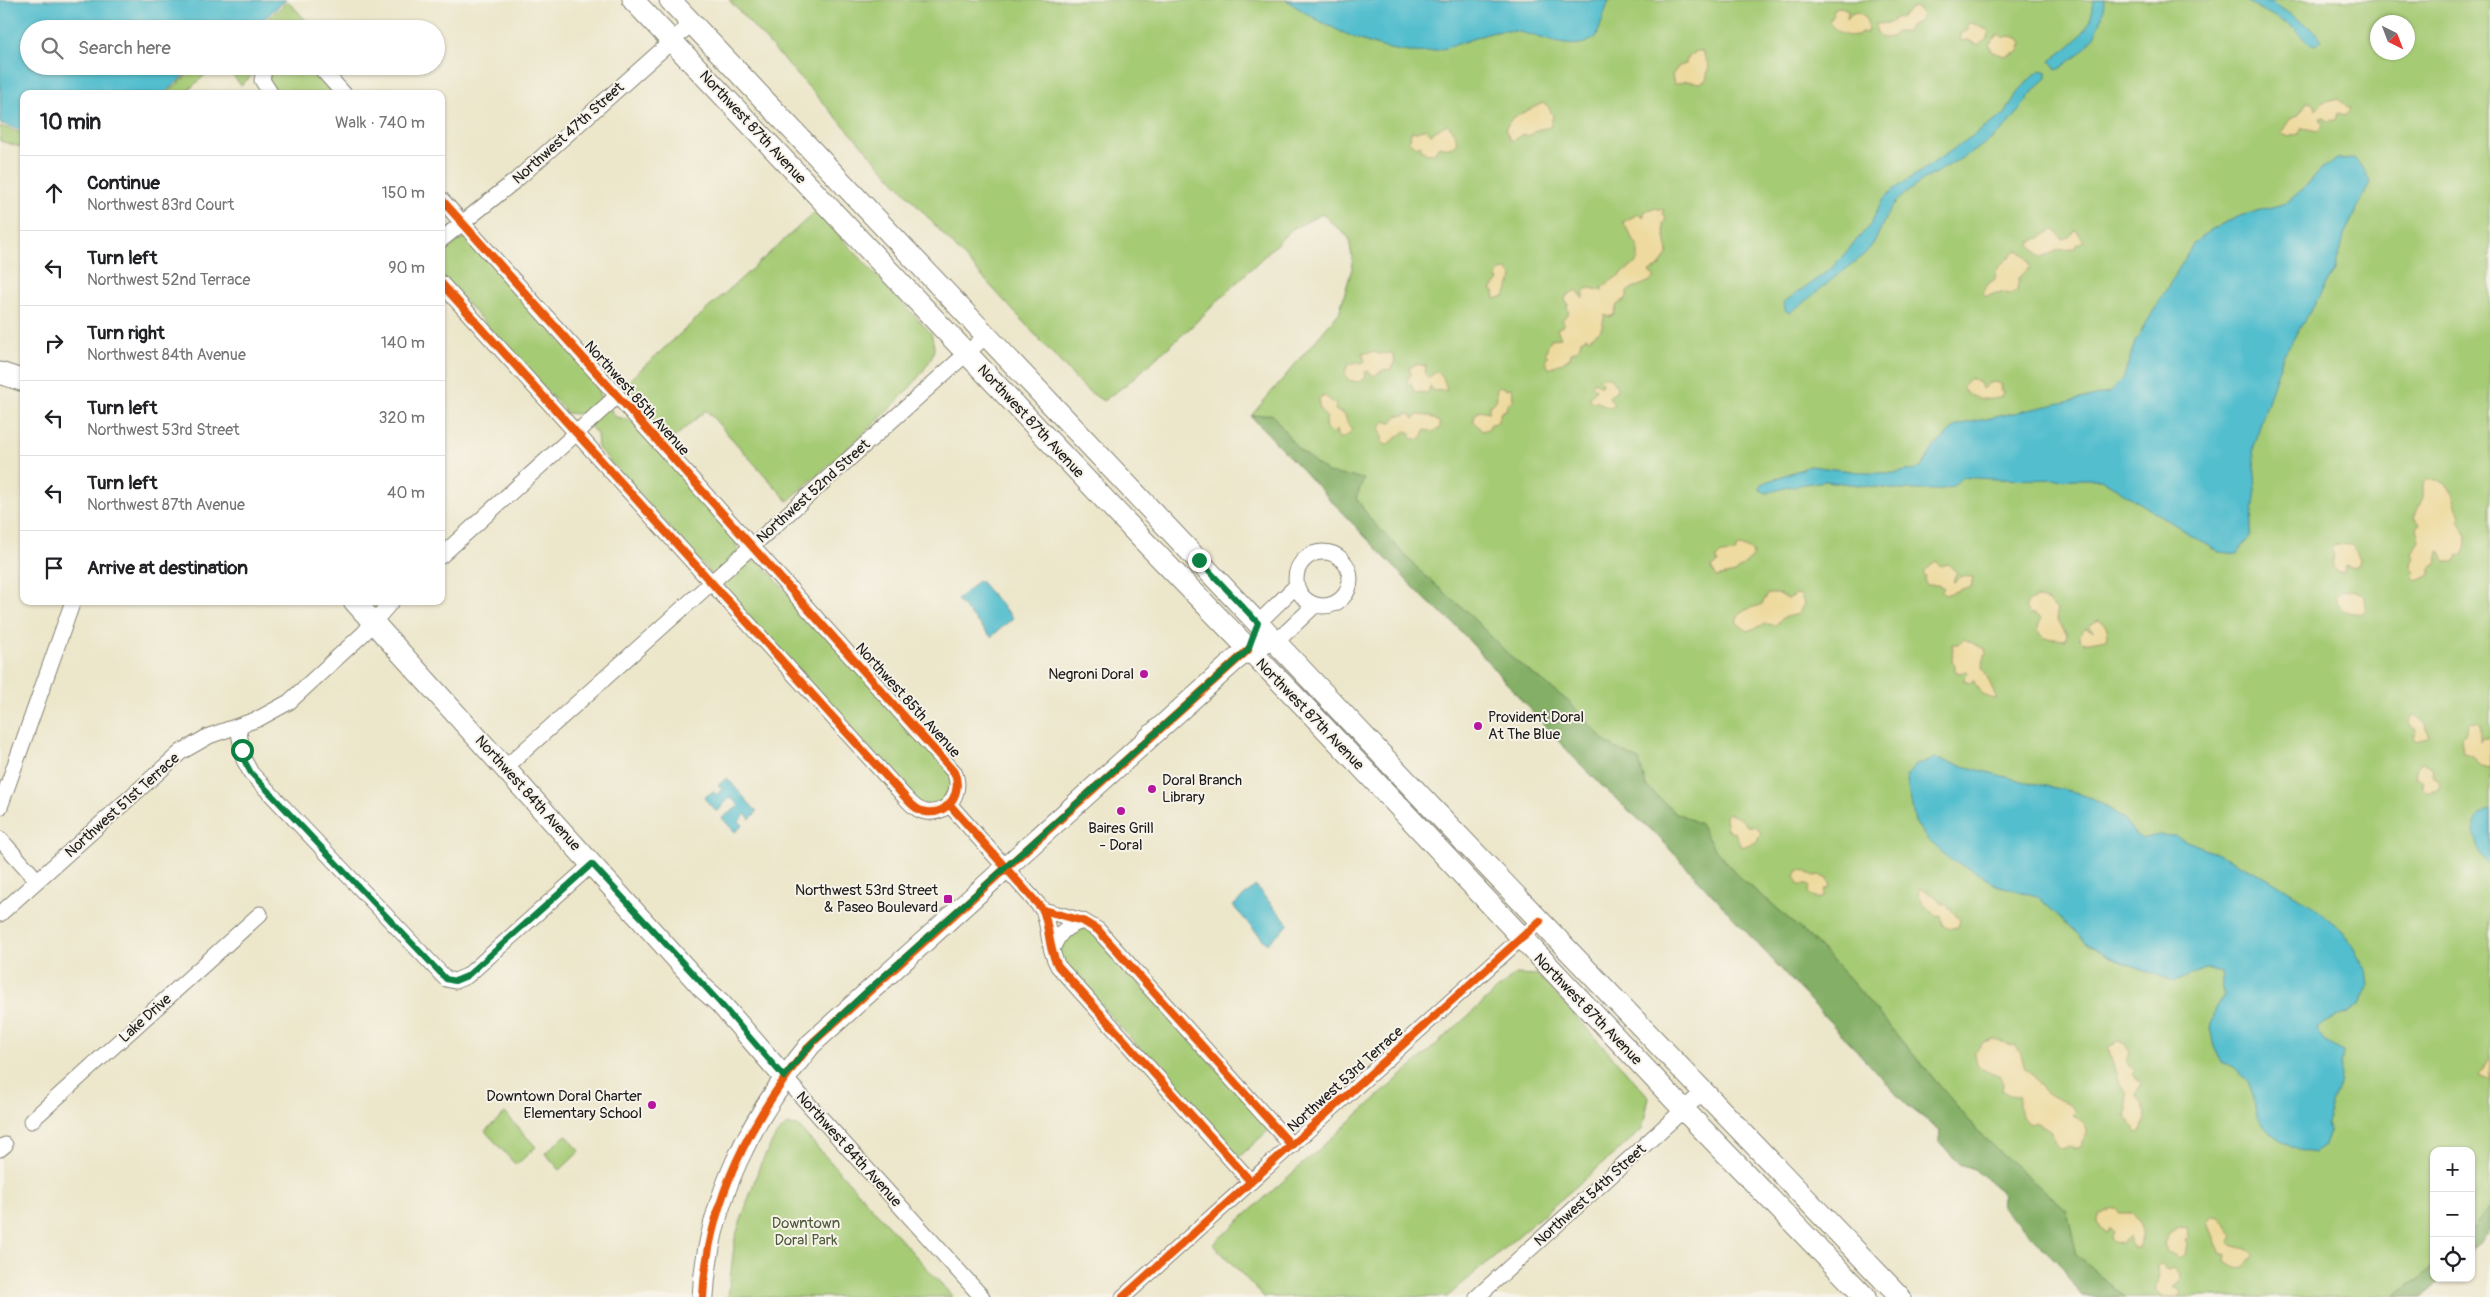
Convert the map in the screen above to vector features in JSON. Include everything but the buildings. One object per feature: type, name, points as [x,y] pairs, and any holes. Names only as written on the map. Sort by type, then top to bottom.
[{"type":"main road","name":"Northwest 87th Avenue","points":[[633,0],[1248,650],[1304,706],[1521,939],[1865,1297]]},
{"type":"main road","name":"Northwest 87th Avenue","points":[[670,0],[1540,921],[1900,1297]]},
{"type":"main road","points":[[0,373],[20,380]]},
{"type":"main road","name":"Northwest 84th Avenue","points":[[358,605],[720,1003],[784,1077]]},
{"type":"main road","points":[[1248,650],[1258,623]]},
{"type":"main road","points":[[703,1297],[705,1266],[711,1235],[726,1184],[749,1132],[784,1077],[811,1044],[1248,650],[1276,642]]},
{"type":"street","name":"Northwest 47th Street","points":[[445,237],[516,180],[692,23]]},
{"type":"street","points":[[263,75],[262,80],[268,90]]},
{"type":"street","points":[[328,75],[341,90]]},
{"type":"street","name":"Northwest 85th Avenue","points":[[445,204],[954,772],[958,788],[949,804]]},
{"type":"street","points":[[445,287],[914,807],[927,812],[935,812],[949,804],[1044,910],[1050,932],[1052,950],[1058,966],[1251,1182]]},
{"type":"street","name":"Northwest 52nd Street","points":[[506,767],[987,335]]},
{"type":"street","points":[[445,552],[616,397]]},
{"type":"street","points":[[1276,642],[1315,606],[1334,604],[1345,595],[1350,579],[1343,562],[1336,556],[1326,552],[1309,556],[1298,569],[1296,586],[1300,594],[1315,606]]},
{"type":"street","points":[[1258,623],[1296,586]]},
{"type":"street","points":[[0,807],[72,605]]},
{"type":"street","name":"Northwest 51st Terrace","points":[[0,914],[181,752],[208,736],[258,720],[289,702],[364,634],[388,605]]},
{"type":"street","points":[[238,727],[244,760],[251,773],[446,979],[455,981],[467,976],[592,864]]},
{"type":"street","points":[[0,839],[37,880]]},
{"type":"street","points":[[1044,910],[1083,921],[1098,930],[1292,1146]]},
{"type":"street","name":"Lake Drive","points":[[31,1121],[260,914]]},
{"type":"street","points":[[1052,950],[1055,941],[1065,929],[1083,921]]},
{"type":"street","name":"Northwest 53rd Terrace","points":[[1124,1297],[1540,921]]},
{"type":"street","name":"Northwest 84th Avenue","points":[[784,1077],[982,1297]]},
{"type":"street","name":"Northwest 54th Street","points":[[1477,1297],[1703,1092]]},
{"type":"green space","points":[[729,0],[2490,0],[2490,1232],[2475,1247],[2475,1147],[2430,1147],[2430,1282],[2439,1282],[2422,1297],[2082,1297],[2064,1269],[2001,1206],[2003,1193],[1974,1169],[1959,1164],[1939,1141],[1940,1130],[1908,1106],[1654,832],[1576,760],[1454,623],[1421,595],[1251,416],[1339,313],[1353,265],[1349,238],[1322,214],[1292,229],[1191,327],[1127,384],[1103,401],[1084,388]]},
{"type":"green space","points":[[288,1],[306,20],[266,20]]},
{"type":"green space","points":[[187,75],[205,75],[188,90],[170,90]]},
{"type":"green space","points":[[232,75],[253,75],[241,85]]},
{"type":"green space","points":[[269,75],[320,75],[333,90],[275,90],[268,79]]},
{"type":"green space","points":[[0,126],[20,133],[20,147],[0,141]]},
{"type":"green space","points":[[816,211],[931,333],[934,348],[929,363],[915,382],[871,427],[788,501],[706,410],[668,443],[619,389]]},
{"type":"green space","points":[[463,238],[469,240],[595,379],[599,394],[616,417],[631,420],[736,539],[736,547],[747,561],[759,561],[950,773],[953,784],[945,801],[931,806],[916,802],[598,448],[597,434],[579,414],[567,413],[445,279],[445,251]]},
{"type":"green space","points":[[1272,414],[1297,448],[1328,473],[1364,479],[1356,498],[1372,521],[1422,573],[1467,612],[1512,658],[1568,701],[1608,744],[1639,760],[1646,786],[1675,812],[1700,824],[1713,847],[1742,880],[1816,943],[1852,982],[1984,1138],[2067,1211],[2077,1255],[2124,1297],[2082,1297],[2064,1269],[2001,1206],[2003,1193],[1974,1169],[1959,1164],[1939,1141],[1940,1130],[1908,1106],[1654,832],[1576,760],[1454,623],[1421,595],[1251,416]]},
{"type":"green space","points":[[1082,928],[1090,930],[1271,1128],[1238,1158],[1062,962],[1059,954],[1063,938]]},
{"type":"green space","points":[[1515,974],[1538,975],[1649,1097],[1642,1130],[1447,1297],[1264,1297],[1213,1244]]},
{"type":"green space","points":[[505,1113],[536,1147],[516,1165],[485,1131]]},
{"type":"green space","name":"Downtown Doral Park","points":[[787,1125],[798,1126],[953,1297],[728,1297],[735,1238],[760,1165],[776,1135]]},
{"type":"green space","points":[[566,1135],[580,1151],[560,1170],[545,1153]]},
{"type":"green space","points":[[2490,1208],[2490,1232],[2475,1247],[2475,1226]]},
{"type":"green space","points":[[2430,1268],[2430,1282],[2439,1282],[2422,1297],[2394,1297],[2409,1284],[2421,1278]]},
{"type":"sand","points":[[1841,7],[1848,10],[1847,19],[1851,14],[1857,12],[1865,16],[1868,26],[1867,33],[1861,32],[1858,36],[1845,35],[1835,29],[1829,22],[1835,8]]},
{"type":"sand","points":[[1913,7],[1918,8],[1922,14],[1921,21],[1911,25],[1906,32],[1897,32],[1891,37],[1882,38],[1876,31],[1876,24],[1890,23],[1896,17],[1901,18]]},
{"type":"sand","points":[[1973,23],[1989,31],[1986,40],[1978,45],[1968,40],[1961,41],[1960,38],[1962,33],[1968,30],[1968,24]]},
{"type":"sand","points":[[1999,34],[2003,38],[2011,36],[2020,40],[2022,42],[2019,51],[2005,56],[1992,52],[1989,44]]},
{"type":"sand","points":[[1697,51],[1702,51],[1709,66],[1706,80],[1701,83],[1686,81],[1674,85],[1672,75],[1679,66],[1686,64],[1687,58]]},
{"type":"sand","points":[[2338,98],[2350,109],[2345,115],[2338,113],[2336,120],[2326,121],[2325,117],[2320,118],[2323,125],[2318,131],[2302,128],[2299,134],[2289,137],[2281,133],[2290,119],[2298,116],[2307,102],[2312,103],[2316,110],[2323,102]]},
{"type":"sand","points":[[1543,103],[1548,106],[1553,116],[1550,127],[1510,140],[1505,129],[1512,118]]},
{"type":"sand","points":[[1447,124],[1456,135],[1456,144],[1450,148],[1439,146],[1434,153],[1427,154],[1420,149],[1421,145],[1416,147],[1408,141],[1412,131],[1417,132],[1426,128],[1431,134]]},
{"type":"sand","points":[[1654,208],[1664,210],[1662,214],[1666,218],[1663,225],[1668,253],[1658,268],[1649,272],[1655,277],[1627,292],[1627,298],[1617,305],[1614,314],[1609,317],[1605,315],[1601,330],[1589,339],[1586,337],[1581,340],[1579,348],[1571,353],[1570,358],[1549,369],[1545,360],[1548,356],[1545,353],[1551,339],[1561,338],[1557,329],[1564,325],[1562,320],[1569,312],[1568,304],[1565,300],[1566,296],[1577,290],[1583,298],[1585,297],[1583,294],[1586,289],[1591,288],[1602,291],[1602,287],[1634,265],[1638,259],[1638,245],[1623,222],[1638,214],[1643,218],[1645,211]]},
{"type":"sand","points":[[2053,230],[2062,239],[2069,237],[2076,230],[2084,241],[2076,245],[2074,249],[2059,250],[2042,257],[2038,255],[2030,244],[2033,240]]},
{"type":"sand","points":[[2015,251],[2019,251],[2028,259],[2031,267],[2019,278],[2017,291],[2010,294],[2001,292],[1986,296],[1983,293],[1988,284],[1995,279],[1997,269]]},
{"type":"sand","points":[[1507,270],[1513,277],[1505,296],[1495,299],[1494,292],[1491,290],[1499,280],[1496,278],[1500,271]]},
{"type":"sand","points":[[1374,352],[1378,354],[1392,353],[1395,361],[1390,370],[1385,369],[1374,376],[1368,371],[1365,372],[1366,378],[1358,382],[1348,380],[1345,372],[1348,365],[1365,361],[1362,353]]},
{"type":"sand","points":[[1416,364],[1426,366],[1425,373],[1428,378],[1437,371],[1443,377],[1447,390],[1435,391],[1430,387],[1428,393],[1414,392],[1411,383],[1407,385],[1406,383],[1411,374],[1409,368]]},
{"type":"sand","points":[[1610,377],[1617,387],[1616,392],[1608,397],[1614,404],[1609,408],[1598,402],[1591,402],[1589,398],[1596,389],[1592,385],[1594,381],[1601,386],[1602,382],[1599,379]]},
{"type":"sand","points":[[1970,378],[1980,383],[1982,389],[1989,383],[1996,382],[2002,385],[2000,390],[2003,391],[2001,397],[1985,399],[1969,394],[1962,386]]},
{"type":"sand","points":[[1500,386],[1506,389],[1512,388],[1513,400],[1507,405],[1506,410],[1501,412],[1497,423],[1491,424],[1488,429],[1482,431],[1474,422],[1474,417],[1479,410],[1489,412],[1489,406],[1495,402],[1497,388]]},
{"type":"sand","points":[[1325,396],[1336,405],[1335,410],[1345,415],[1348,425],[1352,428],[1345,437],[1338,438],[1336,430],[1334,434],[1326,429],[1325,422],[1327,418],[1319,406],[1320,397]]},
{"type":"sand","points":[[1410,414],[1414,419],[1417,415],[1430,416],[1440,423],[1440,428],[1433,432],[1425,430],[1423,436],[1418,440],[1411,438],[1411,433],[1406,431],[1387,445],[1382,443],[1382,435],[1379,429],[1385,421],[1391,423],[1397,416]]},
{"type":"sand","points":[[2428,479],[2443,482],[2451,490],[2460,516],[2459,520],[2465,533],[2466,542],[2462,555],[2458,554],[2455,562],[2446,562],[2443,553],[2439,551],[2437,563],[2430,568],[2430,575],[2418,581],[2414,578],[2415,572],[2412,570],[2411,564],[2414,557],[2412,553],[2419,541],[2416,527],[2420,524],[2414,517],[2423,497],[2423,483]]},
{"type":"sand","points":[[2336,544],[2353,545],[2360,559],[2359,564],[2353,568],[2346,566],[2344,572],[2337,572],[2331,564],[2334,556],[2331,549]]},
{"type":"sand","points":[[1737,547],[1748,548],[1753,553],[1752,558],[1735,573],[1716,577],[1712,567],[1718,563],[1716,559],[1721,554],[1735,553]]},
{"type":"sand","points":[[1935,561],[1941,566],[1948,564],[1957,573],[1954,582],[1961,576],[1973,577],[1971,586],[1945,595],[1941,592],[1944,588],[1938,585],[1927,585],[1924,580],[1926,576],[1923,574]]},
{"type":"sand","points":[[2353,589],[2365,596],[2366,609],[2363,613],[2346,611],[2335,598],[2342,591]]},
{"type":"sand","points":[[1768,594],[1779,594],[1788,599],[1797,594],[1801,595],[1804,604],[1798,614],[1782,618],[1776,625],[1765,624],[1747,631],[1736,622],[1740,612],[1762,604]]},
{"type":"sand","points":[[2036,598],[2049,602],[2057,610],[2057,618],[2067,635],[2066,640],[2044,638],[2037,631],[2041,619],[2035,614],[2030,614],[2025,608],[2028,602]]},
{"type":"sand","points":[[2098,620],[2106,628],[2108,633],[2107,639],[2083,643],[2079,638],[2081,632],[2085,628],[2095,631],[2089,626]]},
{"type":"sand","points":[[1964,639],[1985,649],[1982,667],[1997,699],[1983,694],[1977,688],[1974,681],[1970,683],[1964,681],[1964,678],[1969,673],[1967,671],[1960,673],[1955,671],[1955,665],[1952,662],[1953,644],[1959,644]]},
{"type":"sand","points":[[2415,715],[2424,722],[2429,734],[2428,737],[2416,740],[2414,737],[2417,730],[2410,724],[2411,717]]},
{"type":"sand","points":[[2475,722],[2480,724],[2480,741],[2483,738],[2490,739],[2490,766],[2488,768],[2478,765],[2472,756],[2463,752],[2461,738],[2465,734],[2468,723]]},
{"type":"sand","points":[[2422,762],[2431,767],[2433,777],[2438,780],[2440,785],[2437,790],[2432,790],[2429,793],[2423,789],[2422,780],[2415,776],[2417,767]]},
{"type":"sand","points":[[1728,813],[1741,819],[1747,826],[1756,826],[1761,833],[1757,842],[1742,847],[1735,833],[1727,829],[1725,818]]},
{"type":"sand","points":[[1798,870],[1807,871],[1814,876],[1820,875],[1828,879],[1831,886],[1824,890],[1824,897],[1813,897],[1808,892],[1810,888],[1808,885],[1798,885],[1795,876]]},
{"type":"sand","points":[[1919,888],[1937,897],[1941,904],[1945,903],[1960,920],[1958,927],[1943,926],[1941,915],[1936,917],[1921,901]]},
{"type":"sand","points":[[1994,1040],[2016,1046],[2021,1054],[2025,1069],[2032,1074],[2043,1089],[2049,1095],[2073,1108],[2076,1112],[2073,1115],[2081,1120],[2087,1128],[2087,1134],[2082,1146],[2074,1149],[2068,1147],[2061,1149],[2055,1144],[2051,1130],[2035,1122],[2029,1124],[2021,1115],[2019,1108],[2020,1096],[2010,1095],[2002,1091],[2003,1084],[2000,1077],[1987,1071],[1977,1063],[1974,1053],[1983,1043]]},
{"type":"sand","points":[[2119,1042],[2124,1043],[2130,1052],[2127,1063],[2135,1071],[2132,1074],[2141,1084],[2136,1095],[2144,1108],[2145,1116],[2141,1130],[2137,1132],[2126,1115],[2128,1110],[2126,1092],[2118,1081],[2108,1047]]},
{"type":"sand","points":[[2490,1056],[2490,1080],[2479,1075]]},
{"type":"sand","points":[[2117,1209],[2120,1213],[2132,1213],[2138,1221],[2142,1229],[2140,1248],[2133,1248],[2130,1244],[2130,1237],[2122,1244],[2113,1242],[2110,1238],[2113,1232],[2110,1228],[2106,1233],[2097,1223],[2099,1216]]},
{"type":"sand","points":[[2213,1216],[2220,1217],[2233,1236],[2229,1243],[2246,1249],[2254,1256],[2248,1260],[2244,1267],[2232,1265],[2225,1261],[2226,1255],[2221,1255],[2208,1223]]},
{"type":"sand","points":[[2181,1227],[2188,1228],[2189,1237],[2185,1240],[2187,1244],[2185,1255],[2179,1259],[2167,1252],[2164,1243],[2169,1234]]},
{"type":"sand","points":[[2161,1265],[2167,1271],[2174,1269],[2181,1276],[2180,1282],[2174,1286],[2181,1293],[2178,1297],[2165,1297],[2156,1290],[2159,1276],[2156,1266]]},
{"type":"water","points":[[0,0],[286,0],[263,20],[20,20],[20,75],[185,75],[168,90],[20,90],[20,130],[0,123]]},
{"type":"water","points":[[1286,0],[1609,0],[1597,36],[1588,42],[1567,44],[1522,33],[1503,31],[1484,35],[1447,48],[1420,52],[1400,51],[1359,39],[1319,20]]},
{"type":"water","points":[[2094,0],[2104,0],[2103,12],[2096,32],[2085,48],[2059,69],[2056,69],[2050,61],[2074,42],[2086,29],[2093,11]]},
{"type":"water","points":[[2244,0],[2272,2],[2315,31],[2322,40],[2317,45],[2311,45],[2291,26]]},
{"type":"water","points":[[2042,70],[2047,72],[2047,78],[2034,90],[2003,130],[1991,140],[1936,172],[1910,190],[1893,205],[1877,237],[1861,257],[1789,313],[1785,310],[1784,302],[1832,268],[1870,225],[1883,199],[1893,190],[2005,114],[2017,93],[2035,74]]},
{"type":"water","points":[[2354,158],[2365,170],[2370,183],[2343,237],[2335,270],[2283,356],[2253,447],[2256,489],[2250,537],[2237,554],[2219,552],[2101,479],[1962,477],[1952,487],[1937,490],[1901,490],[1825,481],[1792,486],[1767,493],[1760,490],[1761,484],[1810,466],[1867,473],[1896,473],[1921,468],[1934,447],[1957,425],[2109,393],[2124,377],[2135,342],[2194,243],[2213,228],[2240,216],[2286,203],[2304,188],[2321,169],[2337,159]]},
{"type":"water","points":[[979,580],[1013,618],[991,637],[957,600]]},
{"type":"water","points":[[1936,759],[2022,781],[2075,792],[2096,800],[2123,818],[2134,833],[2142,839],[2158,835],[2174,836],[2212,851],[2268,878],[2313,906],[2344,932],[2366,969],[2368,987],[2360,1004],[2348,1013],[2326,1022],[2316,1029],[2323,1040],[2343,1052],[2339,1084],[2326,1124],[2329,1130],[2324,1146],[2314,1153],[2298,1150],[2280,1141],[2256,1116],[2254,1098],[2248,1081],[2233,1068],[2222,1063],[2214,1047],[2210,1028],[2214,1011],[2224,995],[2221,973],[2208,968],[2175,982],[2110,957],[2088,944],[2037,896],[1996,885],[1974,871],[1952,861],[1927,839],[1915,822],[1906,777],[1916,764]]},
{"type":"water","points":[[727,778],[757,812],[750,819],[746,814],[739,821],[743,825],[735,832],[722,818],[739,806],[730,797],[717,812],[704,798],[713,791],[716,795],[722,789],[718,785]]},
{"type":"water","points":[[2490,810],[2490,866],[2480,852],[2475,836],[2474,822],[2479,816]]},
{"type":"water","points":[[1255,886],[1289,924],[1267,944],[1233,906]]},
{"type":"cycle path","points":[[445,203],[954,772],[957,786],[948,805],[942,810],[926,812],[917,808],[909,801],[445,287]]},
{"type":"cycle path","points":[[703,1297],[707,1261],[714,1227],[736,1162],[770,1101],[789,1072],[811,1044],[1248,650]]},
{"type":"cycle path","points":[[949,804],[1043,910],[1052,953],[1058,966],[1251,1182]]},
{"type":"cycle path","points":[[1043,910],[1083,921],[1098,930],[1292,1146]]},
{"type":"cycle path","points":[[1123,1297],[1540,921]]},
{"type":"place","name":"Negroni Doral","points":[[1144,674]]},
{"type":"place","name":"Provident Doral At The Blue","points":[[1478,726]]},
{"type":"place","name":"Doral Branch Library","points":[[1152,789]]},
{"type":"place","name":"Baires Grill - Doral","points":[[1121,811]]},
{"type":"place","name":"Northwest 53rd Street & Paseo Boulevard","points":[[948,899]]},
{"type":"place","name":"Downtown Doral Charter Elementary School","points":[[652,1105]]},
{"type":"route","points":[[242,750],[244,760],[251,773],[446,979],[455,981],[467,976],[592,864],[703,988],[720,1003],[784,1077],[811,1044],[864,994],[1248,650],[1258,623],[1199,560]]}]
